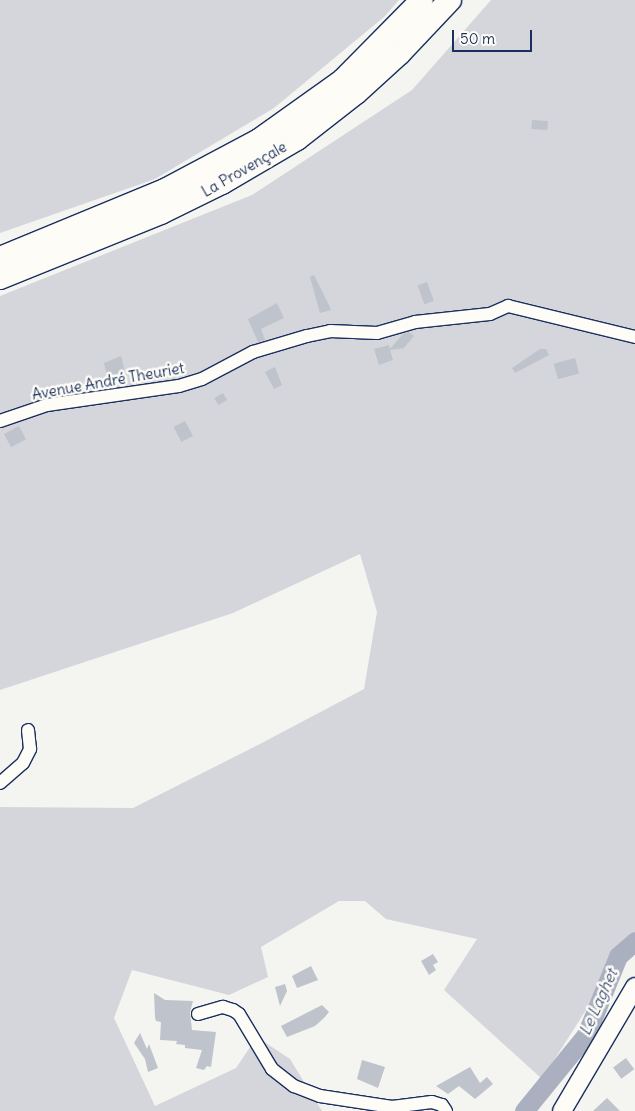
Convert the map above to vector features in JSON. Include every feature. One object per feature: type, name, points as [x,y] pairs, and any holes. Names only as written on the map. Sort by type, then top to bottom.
[{"type":"highway","name":"La Provençale","points":[[0,258],[165,190],[259,140],[343,80],[422,0]]},
{"type":"highway","name":"La Provençale","points":[[0,278],[161,213],[222,183],[296,139],[378,73],[450,0]]},
{"type":"main road","points":[[562,1111],[635,987]]},
{"type":"street","name":"Avenue André Theuriet","points":[[0,421],[47,405],[179,386],[221,370],[253,352],[307,336],[330,331],[377,334],[415,322],[481,316],[508,306],[635,337]]},
{"type":"street","points":[[0,783],[23,763],[30,749],[28,730]]},
{"type":"street","points":[[198,1014],[223,1007],[239,1014],[272,1069],[294,1086],[320,1096],[392,1107],[432,1102],[442,1104],[446,1111]]},
{"type":"shaded area","points":[[0,0],[399,0],[384,17],[274,108],[155,179],[0,233]]},
{"type":"shaded area","points":[[491,0],[635,0],[635,933],[542,1079],[444,990],[477,939],[386,919],[365,901],[339,901],[261,947],[268,977],[229,995],[132,970],[114,1018],[155,1106],[236,1068],[257,1037],[290,1059],[322,1111],[0,1111],[0,807],[133,808],[258,745],[364,689],[377,612],[360,554],[233,613],[0,690],[0,296],[252,195],[412,90]]},
{"type":"building","points":[[532,120],[548,121],[547,130],[531,129]]},
{"type":"building","points":[[314,275],[331,310],[320,313],[310,277]]},
{"type":"building","points":[[427,282],[434,301],[424,304],[418,285]]},
{"type":"building","points":[[277,303],[284,318],[261,329],[265,340],[258,342],[248,319]]},
{"type":"building","points":[[409,332],[414,336],[404,348],[390,350],[393,360],[379,365],[374,349],[389,345],[390,349],[403,334]]},
{"type":"building","points":[[540,349],[546,349],[549,355],[515,373],[512,368]]},
{"type":"building","points":[[121,356],[125,372],[107,376],[104,363]]},
{"type":"building","points":[[575,358],[579,373],[558,379],[554,364]]},
{"type":"building","points":[[275,367],[282,385],[274,389],[265,372]]},
{"type":"building","points":[[223,393],[227,400],[218,405],[214,398]]},
{"type":"building","points":[[185,421],[193,436],[182,442],[174,427]]},
{"type":"building","points":[[19,426],[26,439],[11,447],[4,434]]},
{"type":"building","points":[[433,954],[438,962],[433,965],[436,970],[429,975],[421,961]]},
{"type":"building","points":[[311,966],[318,980],[297,988],[292,976]]},
{"type":"building","points":[[285,984],[287,991],[280,1006],[275,987]]},
{"type":"building","points":[[154,993],[165,1000],[193,1001],[190,1012],[192,1030],[216,1032],[211,1067],[207,1066],[204,1070],[196,1068],[202,1050],[185,1048],[185,1045],[176,1044],[177,1041],[160,1040],[161,1022],[156,1021],[155,1017]]},
{"type":"building","points":[[322,1005],[329,1012],[324,1018],[315,1026],[287,1037],[281,1026]]},
{"type":"building","points":[[140,1033],[147,1049],[149,1044],[158,1068],[148,1072],[145,1059],[134,1043]]},
{"type":"building","points":[[626,1058],[634,1069],[621,1079],[613,1067]]},
{"type":"building","points":[[362,1060],[385,1067],[378,1088],[357,1079]]},
{"type":"building","points":[[470,1067],[480,1083],[487,1077],[493,1084],[475,1099],[459,1086],[448,1094],[436,1086]]},
{"type":"building","points":[[607,1098],[620,1111],[593,1111]]},
{"type":"waterway","name":"Le Laghet","points":[[524,1111],[586,1035],[618,956],[635,941]]}]
